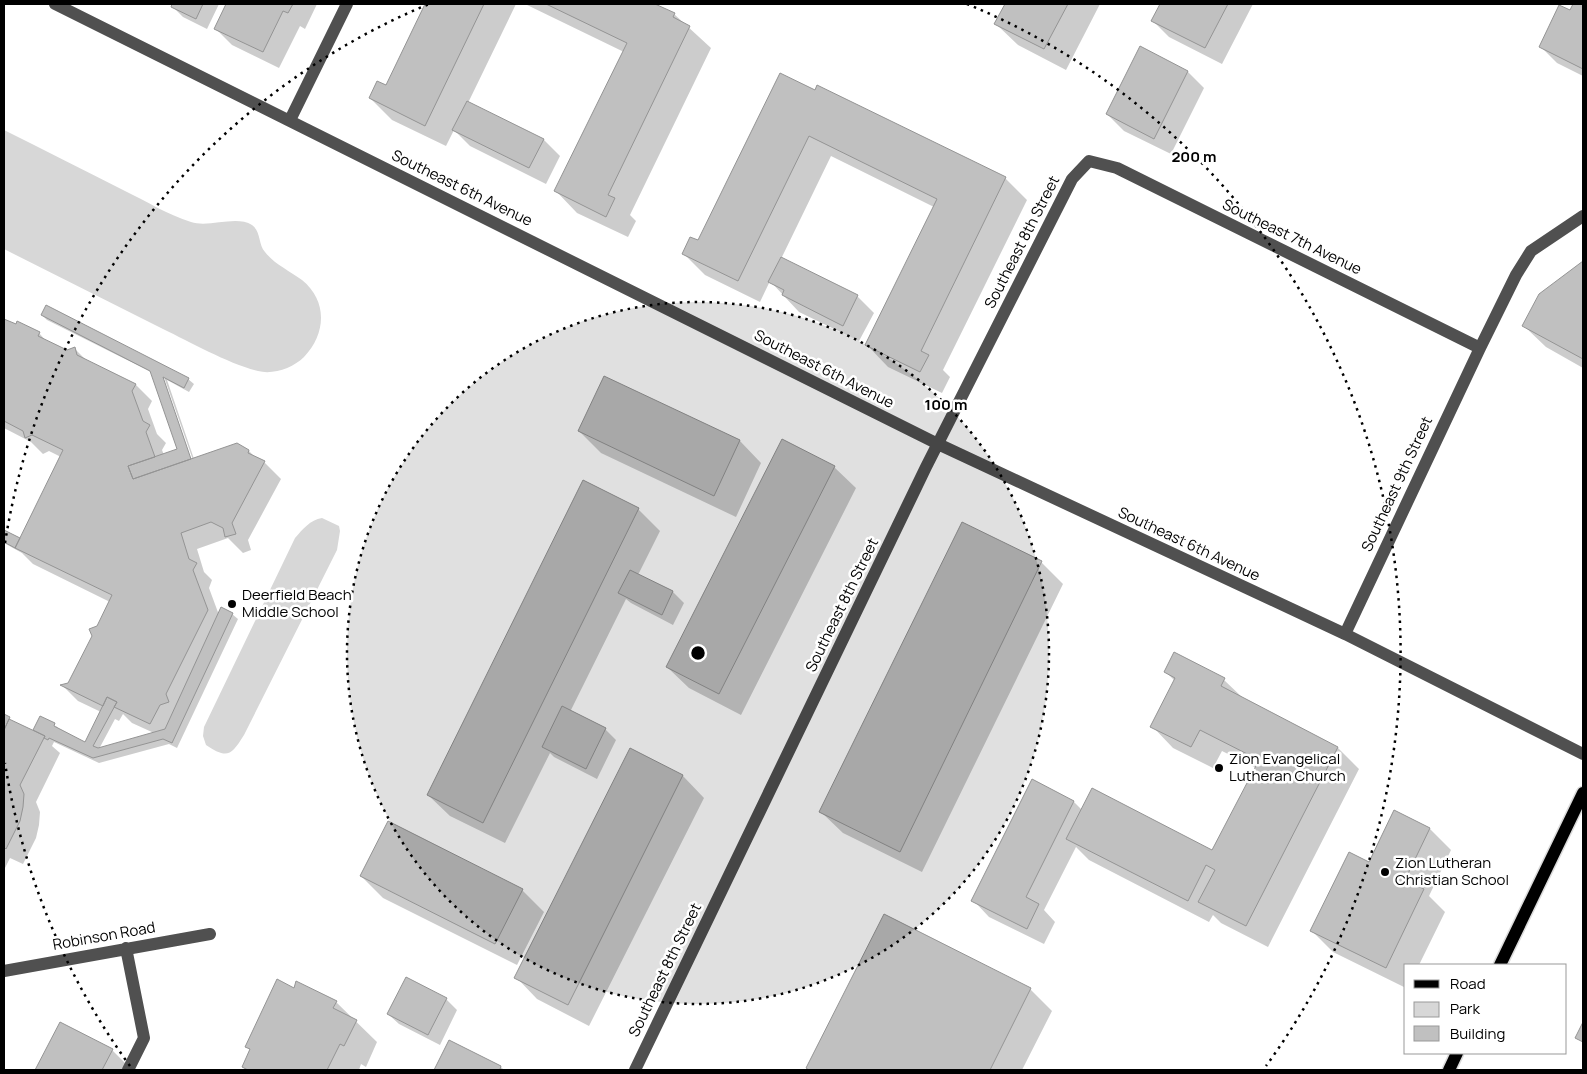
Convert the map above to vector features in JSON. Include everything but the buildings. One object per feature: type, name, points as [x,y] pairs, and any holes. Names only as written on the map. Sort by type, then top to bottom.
[{"type":"main road","points":[[1500,964],[1583,794]]},
{"type":"main road","points":[[1449,1070],[1457,1054]]},
{"type":"street","name":"Southeast 6th Avenue","points":[[56,4],[938,444],[1344,634],[1583,754]]},
{"type":"street","points":[[290,120],[347,4]]},
{"type":"street","name":"Southeast 8th Street","points":[[635,1070],[938,444],[1072,179],[1089,161]]},
{"type":"street","name":"Southeast 7th Avenue","points":[[1089,161],[1117,168],[1480,348]]},
{"type":"street","points":[[1480,348],[1516,275],[1531,251],[1583,216]]},
{"type":"street","name":"Southeast 9th Street","points":[[1344,634],[1480,348]]},
{"type":"street","name":"Robinson Road","points":[[4,971],[210,934]]},
{"type":"street","points":[[126,948],[144,1038],[128,1070]]},
{"type":"green space","points":[[4,130],[182,219],[206,224],[238,221],[252,225],[257,231],[263,249],[269,256],[277,264],[302,280],[316,298],[320,308],[320,328],[311,348],[299,361],[283,370],[264,372],[247,368],[197,346],[4,249]]},
{"type":"green space","points":[[322,518],[339,526],[337,550],[244,735],[232,751],[224,754],[219,752],[206,745],[203,736],[204,727],[295,538],[310,523]]},
{"type":"place","name":"Deerfield Beach Middle School","points":[[232,604]]},
{"type":"place","name":"Zion Evangelical Lutheran Church","points":[[1219,768]]},
{"type":"place","name":"Zion Lutheran Christian School","points":[[1385,872]]}]
